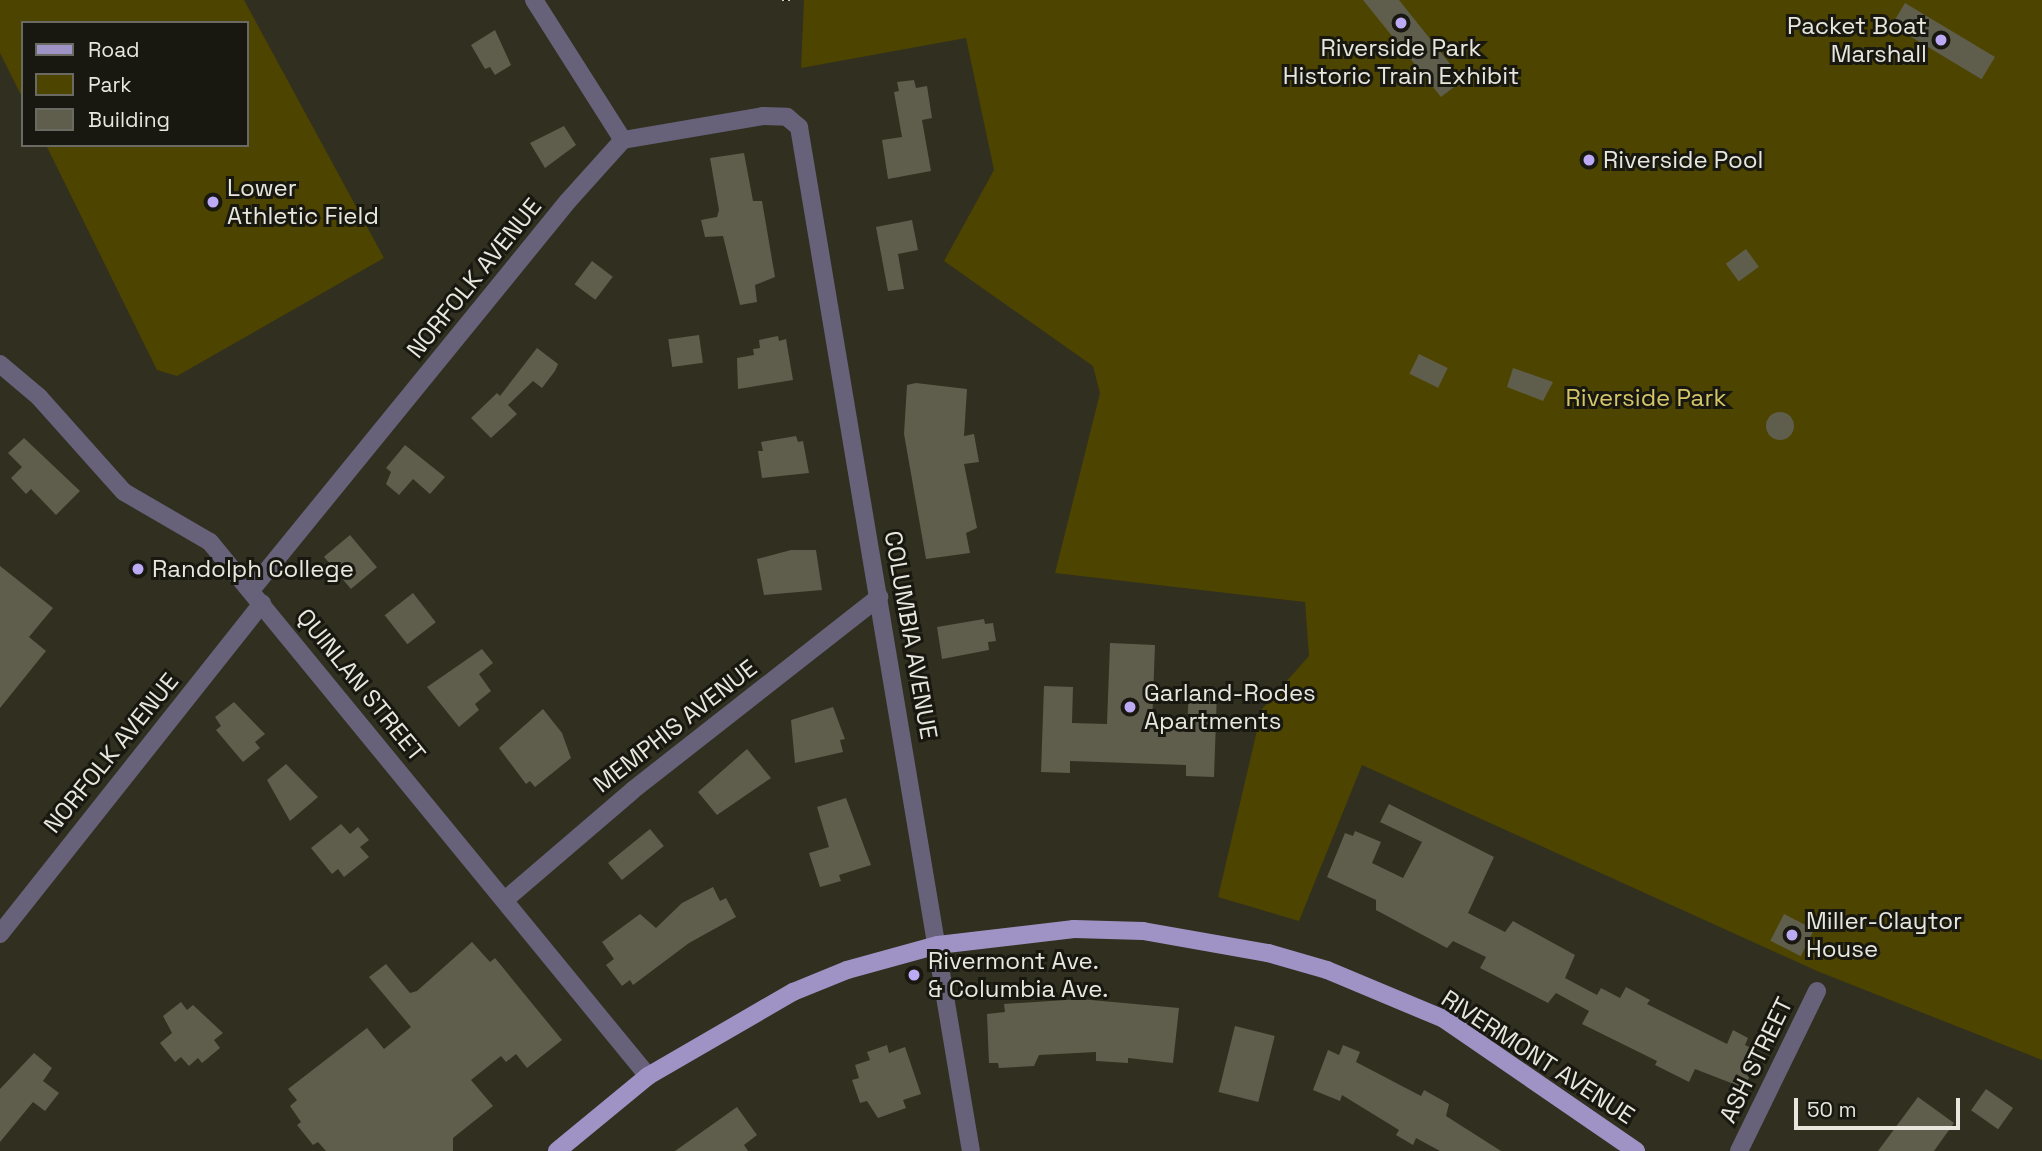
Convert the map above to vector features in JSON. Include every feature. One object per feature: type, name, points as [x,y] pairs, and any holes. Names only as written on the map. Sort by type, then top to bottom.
[{"type":"main road","name":"RIVERMONT AVENUE","points":[[557,1151],[648,1076],[793,992],[847,970],[939,945],[1028,932],[1143,931],[1304,963],[1444,1020],[1636,1151]]},
{"type":"street","points":[[534,0],[624,141]]},
{"type":"street","name":"COLUMBIA AVENUE","points":[[624,141],[763,116],[787,117],[799,127],[939,945],[971,1151]]},
{"type":"street","name":"NORFOLK AVENUE","points":[[0,934],[257,596],[568,201],[624,141]]},
{"type":"street","name":"QUINLAN STREET","points":[[0,363],[39,397],[124,492],[175,518],[210,542],[506,899],[648,1076]]},
{"type":"street","name":"MEMPHIS AVENUE","points":[[506,899],[633,790],[880,597]]},
{"type":"street","name":"ASH STREET","points":[[1739,1151],[1816,991]]},
{"type":"green space","name":"Lower Athletic Field","points":[[0,0],[244,0],[384,258],[177,376],[157,370],[47,147],[248,147],[248,21],[21,21],[21,95],[0,53]]},
{"type":"green space","name":"Riverside Park","points":[[804,0],[2042,0],[2042,1060],[1817,971],[1362,765],[1299,921],[1218,897],[1262,709],[1309,656],[1305,602],[1055,573],[1100,393],[1093,366],[944,261],[994,170],[966,38],[801,68]]},
{"type":"building","points":[[1363,0],[1399,0],[1463,80],[1441,97]]},
{"type":"building","points":[[1905,3],[1995,57],[1982,79],[1892,25]]},
{"type":"building","points":[[495,30],[511,65],[495,75],[490,67],[485,69],[471,45]]},
{"type":"building","points":[[914,80],[916,88],[927,86],[932,118],[922,120],[931,171],[888,179],[882,140],[902,137],[894,92],[899,91],[897,82]]},
{"type":"building","points":[[564,126],[576,145],[545,168],[530,143]]},
{"type":"building","points":[[744,153],[753,201],[762,201],[775,277],[755,285],[757,302],[740,305],[723,236],[705,237],[701,220],[717,217],[719,210],[710,158]]},
{"type":"building","points":[[912,220],[918,250],[898,254],[904,289],[888,291],[876,227]]},
{"type":"building","points":[[1746,249],[1759,267],[1739,281],[1726,264]]},
{"type":"building","points":[[592,261],[613,277],[595,300],[575,284]]},
{"type":"building","points":[[699,335],[703,363],[672,367],[668,339]]},
{"type":"building","points":[[778,336],[779,341],[786,339],[793,380],[738,389],[737,358],[754,355],[753,349],[760,348],[759,340]]},
{"type":"building","points":[[537,348],[558,364],[555,371],[542,388],[533,381],[508,405],[517,414],[491,438],[471,418],[497,393],[500,396]]},
{"type":"building","points":[[1419,354],[1448,368],[1438,388],[1409,374]]},
{"type":"building","points":[[1513,368],[1553,382],[1543,401],[1507,387]]},
{"type":"building","points":[[916,383],[967,389],[964,436],[974,434],[979,462],[964,464],[977,528],[966,533],[970,553],[926,559],[904,434],[907,385]]},
{"type":"building","points":[[1780,412],[1790,416],[1794,426],[1790,436],[1780,440],[1770,436],[1766,426],[1770,416]]},
{"type":"building","points":[[796,436],[798,442],[803,441],[809,473],[762,478],[758,451],[763,451],[761,442]]},
{"type":"building","points":[[24,438],[80,491],[56,515],[31,489],[26,494],[11,478],[22,467],[8,453]]},
{"type":"building","points":[[405,445],[445,477],[430,494],[413,479],[399,495],[386,484],[391,472],[386,468]]},
{"type":"building","points":[[350,535],[377,567],[351,589],[324,557]]},
{"type":"building","points":[[791,550],[816,550],[822,590],[764,595],[757,559]]},
{"type":"building","points":[[0,566],[53,608],[29,637],[46,651],[0,708]]},
{"type":"building","points":[[413,593],[436,622],[407,644],[385,615]]},
{"type":"building","points":[[984,619],[985,624],[993,623],[996,641],[988,642],[989,650],[942,659],[937,627]]},
{"type":"building","name":"Garland-Rodes Apartments","points":[[1110,643],[1155,645],[1152,726],[1187,727],[1189,691],[1217,692],[1214,777],[1186,776],[1186,765],[1070,761],[1070,773],[1041,772],[1044,686],[1073,687],[1072,723],[1107,724]]},
{"type":"building","points":[[482,649],[493,663],[479,674],[491,691],[475,704],[479,710],[459,727],[427,687]]},
{"type":"building","points":[[234,702],[265,734],[255,742],[260,748],[243,762],[216,730],[221,726],[215,717]]},
{"type":"building","points":[[833,707],[845,739],[840,740],[843,752],[795,763],[791,720]]},
{"type":"building","points":[[543,709],[562,733],[571,758],[535,787],[530,781],[526,784],[499,748]]},
{"type":"building","points":[[747,749],[771,778],[717,815],[698,792]]},
{"type":"building","points":[[286,764],[318,797],[290,821],[267,780]]},
{"type":"building","points":[[846,798],[871,865],[839,875],[841,881],[820,887],[809,853],[829,847],[817,807]]},
{"type":"building","points":[[1389,804],[1494,857],[1468,913],[1505,932],[1513,921],[1575,955],[1565,978],[1597,995],[1601,988],[1620,998],[1626,987],[1650,1000],[1647,1004],[1727,1044],[1733,1030],[1748,1038],[1745,1045],[1761,1053],[1744,1088],[1695,1069],[1689,1082],[1655,1065],[1657,1061],[1582,1024],[1589,1011],[1556,993],[1548,1003],[1480,968],[1486,957],[1453,941],[1447,948],[1376,910],[1376,900],[1327,877],[1345,833],[1353,836],[1355,831],[1381,842],[1372,863],[1403,878],[1422,842],[1380,822]]},
{"type":"building","points":[[341,824],[350,834],[358,827],[369,840],[360,847],[369,857],[344,877],[338,869],[332,874],[311,848]]},
{"type":"building","points":[[650,829],[664,846],[622,880],[608,863]]},
{"type":"building","points":[[713,887],[720,901],[726,898],[736,917],[689,943],[633,985],[630,980],[622,986],[606,965],[614,959],[602,942],[640,914],[656,928],[682,903]]},
{"type":"building","name":"Miller-Claytor House","points":[[1784,914],[1814,929],[1801,956],[1770,941]]},
{"type":"building","points":[[472,942],[490,962],[495,958],[562,1040],[527,1068],[516,1054],[506,1062],[501,1056],[471,1080],[493,1106],[453,1138],[453,1151],[326,1151],[318,1142],[313,1145],[297,1125],[301,1122],[290,1106],[297,1100],[288,1089],[367,1028],[384,1049],[411,1027],[369,977],[386,964],[410,993],[417,991]]},
{"type":"building","points":[[1080,999],[1179,1008],[1173,1063],[1128,1058],[1128,1063],[1096,1061],[1096,1052],[1039,1055],[1034,1066],[999,1068],[998,1063],[989,1063],[987,1014],[1005,1012],[1004,1004]]},
{"type":"building","points":[[181,1002],[187,1010],[193,1005],[223,1033],[214,1040],[220,1048],[202,1063],[198,1058],[189,1066],[181,1057],[175,1062],[160,1043],[172,1033],[163,1016]]},
{"type":"building","points":[[1235,1026],[1275,1036],[1258,1102],[1219,1092]]},
{"type":"building","points":[[887,1045],[889,1053],[905,1047],[921,1094],[903,1100],[906,1108],[878,1118],[867,1101],[860,1103],[852,1080],[859,1078],[855,1065],[870,1060],[867,1052]]},
{"type":"building","points":[[1343,1045],[1360,1052],[1356,1062],[1421,1096],[1424,1090],[1449,1104],[1446,1116],[1501,1151],[1440,1151],[1416,1138],[1413,1145],[1396,1135],[1399,1130],[1342,1095],[1340,1101],[1313,1090],[1328,1050],[1339,1055]]},
{"type":"building","points":[[34,1053],[52,1068],[43,1081],[59,1093],[45,1111],[33,1102],[0,1142],[0,1089]]},
{"type":"building","points":[[1986,1089],[2013,1108],[1998,1129],[1971,1110]]},
{"type":"building","points":[[1918,1097],[1954,1123],[1934,1151],[1878,1151]]},
{"type":"building","points":[[737,1107],[757,1135],[744,1145],[748,1151],[675,1151]]},
{"type":"place","name":"Riverside Park Historic Train Exhibit","points":[[1401,23]]},
{"type":"place","name":"Packet Boat Marshall","points":[[1941,40]]},
{"type":"place","name":"Riverside Pool","points":[[1589,160]]},
{"type":"place","name":"Lower Athletic Field","points":[[213,202]]},
{"type":"place","name":"Randolph College","points":[[138,569]]},
{"type":"place","name":"Garland-Rodes Apartments","points":[[1130,707]]},
{"type":"place","name":"Miller-Claytor House","points":[[1792,935]]},
{"type":"place","name":"Rivermont Ave. & Columbia Ave.","points":[[914,975]]}]
